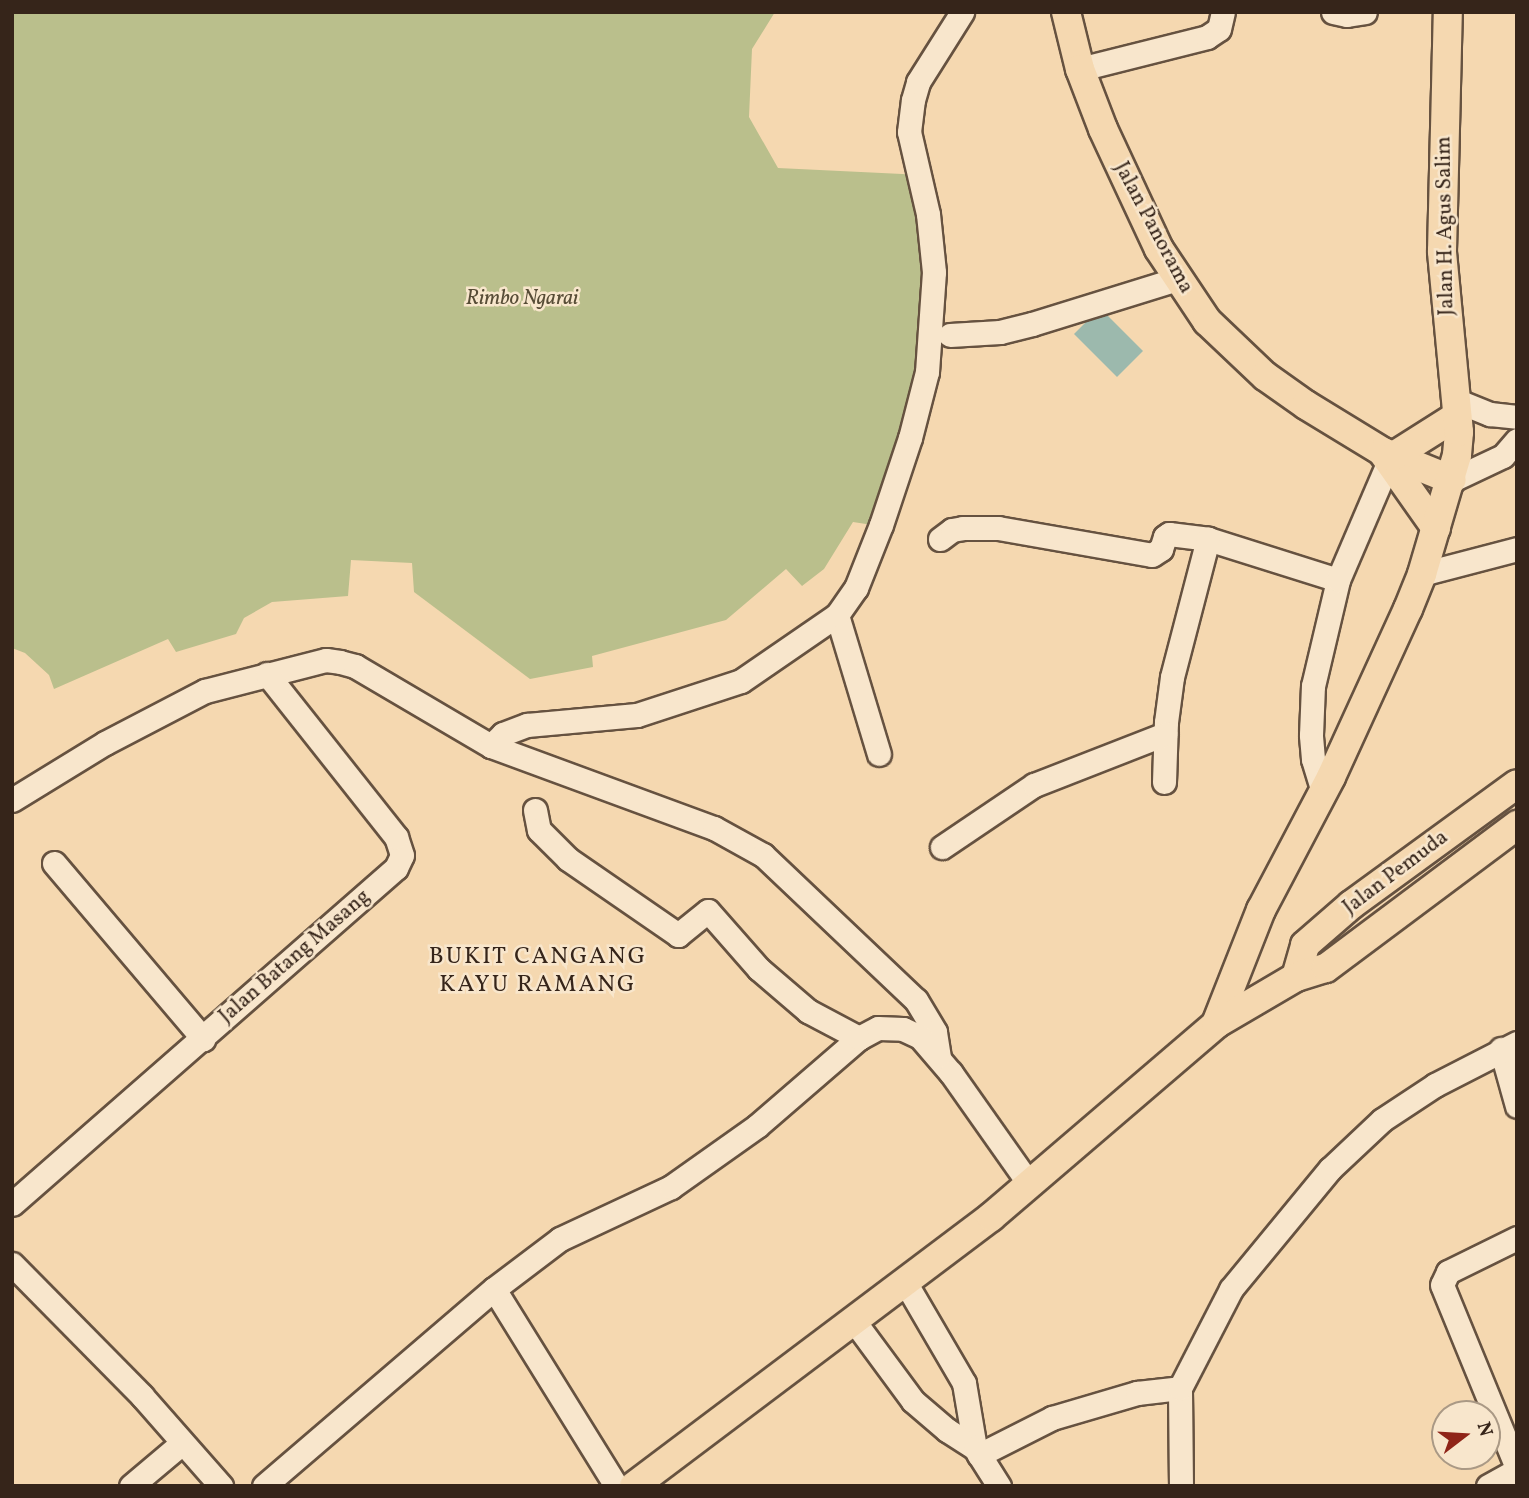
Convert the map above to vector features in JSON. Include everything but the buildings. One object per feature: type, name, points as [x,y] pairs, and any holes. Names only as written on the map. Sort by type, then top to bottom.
[{"type":"main road","name":"Jalan Panorama","points":[[1066,12],[1080,69],[1120,167],[1177,279],[1206,321],[1265,376],[1388,457],[1452,480]]},
{"type":"main road","name":"Jalan H. Agus Salim","points":[[1216,1024],[1261,910],[1323,792],[1422,574],[1458,455],[1443,251],[1448,12]]},
{"type":"main road","points":[[1436,527],[1388,457],[1456,408]]},
{"type":"main road","name":"Jalan Pemuda","points":[[1296,977],[1305,945],[1351,905],[1517,784]]},
{"type":"main road","name":"Jalan Pemuda","points":[[634,1486],[1030,1185],[1216,1024],[1296,977],[1325,968],[1517,825]]},
{"type":"street","points":[[491,746],[503,734],[527,726],[637,715],[703,696],[741,681],[773,662],[837,615],[856,588],[881,525],[910,438],[927,372],[934,272],[929,214],[913,155],[909,121],[918,82],[962,12]]},
{"type":"street","points":[[1080,69],[1207,37],[1219,29],[1223,12]]},
{"type":"street","points":[[1333,12],[1347,15],[1365,12]]},
{"type":"street","points":[[950,335],[1000,332],[1177,279]]},
{"type":"street","points":[[1456,408],[1517,416]]},
{"type":"street","points":[[1452,480],[1503,456],[1517,440]]},
{"type":"street","points":[[1323,792],[1314,759],[1313,686],[1338,580],[1388,457]]},
{"type":"street","points":[[940,539],[951,530],[998,528],[1152,555],[1161,549],[1165,537],[1169,534],[1209,539],[1338,580]]},
{"type":"street","points":[[1164,782],[1165,734],[1172,677],[1209,539]]},
{"type":"street","points":[[1422,574],[1517,549]]},
{"type":"street","points":[[837,615],[879,754]]},
{"type":"street","points":[[12,800],[105,743],[212,689],[326,660],[355,666],[491,746],[714,828],[764,855],[916,1000],[935,1032],[939,1058]]},
{"type":"street","name":"Jalan Batang Masang","points":[[12,1204],[396,868],[402,855],[396,838],[267,674]]},
{"type":"street","points":[[942,847],[1034,785],[1165,734]]},
{"type":"street","points":[[535,810],[539,830],[556,844],[568,859],[678,935],[708,911],[759,969],[808,1011],[859,1038]]},
{"type":"street","points":[[54,863],[203,1039]]},
{"type":"street","points":[[264,1486],[494,1289],[575,1229],[671,1187],[715,1158],[859,1038],[878,1028],[903,1029],[920,1037],[939,1058],[1030,1185]]},
{"type":"street","points":[[1181,1486],[1180,1388],[1231,1290],[1330,1169],[1382,1120],[1436,1085],[1509,1046],[1517,1106]]},
{"type":"street","points":[[1488,1486],[1517,1469],[1442,1285],[1448,1272],[1517,1238]]},
{"type":"street","points":[[12,1264],[142,1396],[222,1486]]},
{"type":"street","points":[[905,1282],[964,1383],[977,1452]]},
{"type":"street","points":[[494,1289],[616,1486]]},
{"type":"street","points":[[854,1321],[923,1412],[977,1452],[999,1486]]},
{"type":"street","points":[[977,1452],[1052,1418],[1137,1392],[1180,1388]]},
{"type":"street","points":[[131,1486],[182,1443]]},
{"type":"green space","name":"Rimbo Ngarai","points":[[12,12],[775,12],[752,49],[749,117],[778,168],[923,175],[933,314],[879,526],[853,522],[824,569],[802,586],[786,569],[726,620],[592,656],[593,667],[530,679],[414,592],[412,563],[351,560],[348,596],[272,602],[244,618],[236,634],[176,652],[168,639],[54,689],[49,675],[25,653],[12,648]]},
{"type":"shaded area","points":[[1100,308],[1143,351],[1117,377],[1074,334]]},
{"type":"district","name":"BUKIT CANGANG KAYU RAMANG","points":[[538,972]]}]
